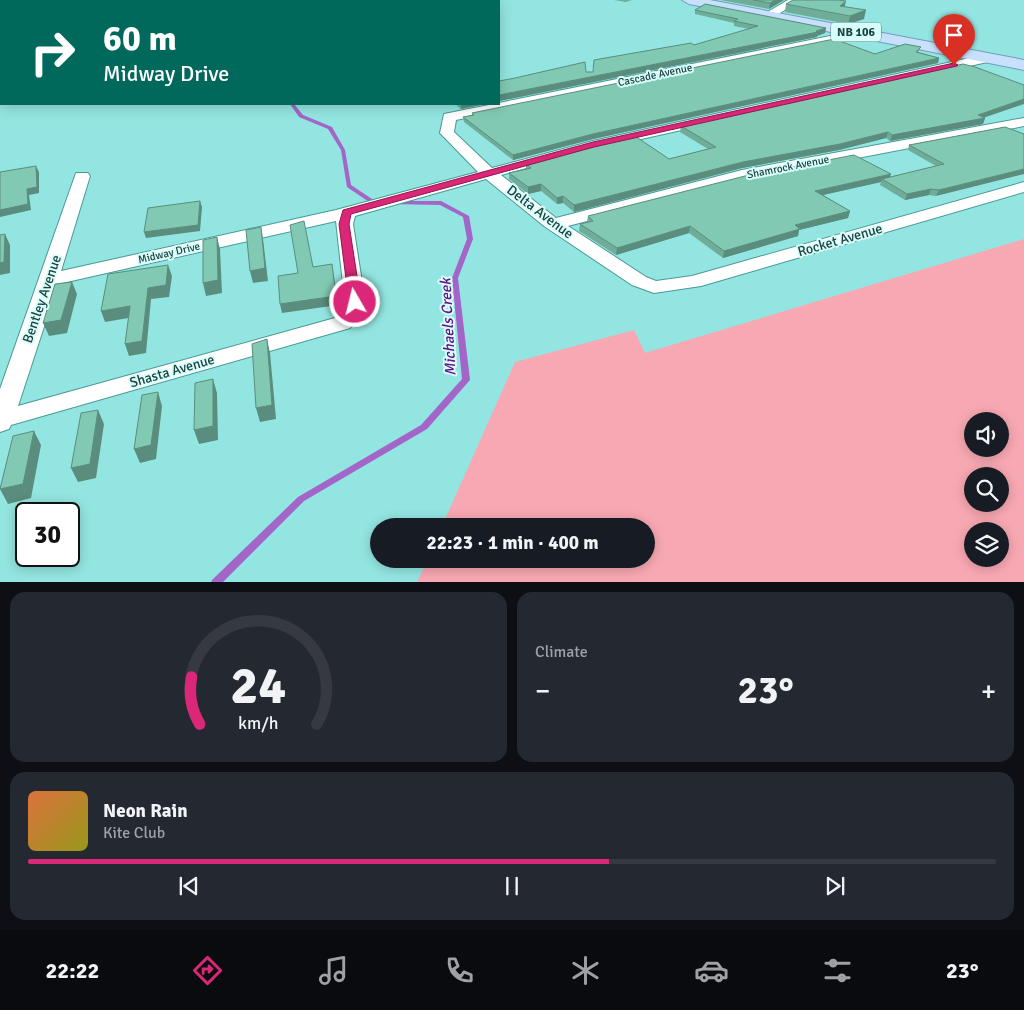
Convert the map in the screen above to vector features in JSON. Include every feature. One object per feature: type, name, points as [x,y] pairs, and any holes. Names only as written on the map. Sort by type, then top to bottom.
[{"type":"main road","name":"NB 106","points":[[689,0],[1024,65]]},
{"type":"street","points":[[770,16],[795,0]]},
{"type":"street","name":"Cascade Avenue","points":[[449,117],[860,33]]},
{"type":"street","name":"Midway Drive","points":[[49,280],[339,215],[593,145],[988,58]]},
{"type":"street","name":"Delta Avenue","points":[[449,117],[447,133],[488,173],[554,224],[639,281],[654,287]]},
{"type":"street","name":"Shamrock Avenue","points":[[554,224],[742,175],[1024,122]]},
{"type":"street","name":"Bentley Avenue","points":[[1,421],[82,176]]},
{"type":"street","name":"Rocket Avenue","points":[[654,287],[694,282],[1024,187]]},
{"type":"street","name":"Shasta Avenue","points":[[1,421],[343,323],[355,302],[344,224],[346,212]]},
{"type":"shaded area","points":[[1024,239],[1024,582],[417,582],[424,568],[655,568],[655,518],[446,518],[515,362],[634,330],[645,353]]},
{"type":"building","points":[[753,0],[775,0],[770,3]]},
{"type":"building","points":[[793,0],[846,1],[840,6],[866,10],[850,16],[786,4]]},
{"type":"building","points":[[705,4],[826,28],[816,31],[818,32],[500,95],[500,81],[585,62],[586,72],[593,72],[594,60],[691,43],[694,45],[758,26],[734,21],[738,19],[695,10]]},
{"type":"building","points":[[834,39],[875,54],[905,44],[921,47],[916,52],[939,58],[593,134],[513,155],[463,117],[474,115],[472,113]]},
{"type":"building","points":[[963,64],[1024,85],[1024,99],[978,115],[985,118],[892,135],[888,132],[840,144],[743,162],[574,205],[563,196],[557,198],[541,184],[528,187],[509,173],[531,168],[526,164],[635,136],[669,159],[716,147],[681,126]]},
{"type":"building","points":[[1005,127],[1024,134],[1024,169],[939,190],[931,189],[907,194],[882,179],[944,164],[909,145]]},
{"type":"building","points":[[854,155],[891,174],[815,191],[850,211],[795,225],[800,229],[724,251],[690,226],[617,248],[580,224],[593,221],[588,216],[745,176]]},
{"type":"building","points":[[36,166],[37,187],[27,189],[28,204],[0,210],[0,172]]},
{"type":"building","points":[[200,201],[198,225],[144,232],[148,208]]},
{"type":"building","points":[[304,221],[313,267],[332,264],[336,296],[280,304],[278,276],[298,273],[290,225]]},
{"type":"building","points":[[261,227],[265,268],[250,271],[246,230]]},
{"type":"building","points":[[5,234],[4,262],[0,263],[0,235]]},
{"type":"building","points":[[217,237],[218,280],[203,283],[203,240]]},
{"type":"building","points":[[168,265],[166,285],[148,288],[142,341],[125,344],[130,306],[101,311],[108,274]]},
{"type":"building","points":[[72,282],[61,320],[43,323],[55,284]]},
{"type":"building","points":[[267,339],[272,405],[256,408],[252,344]]},
{"type":"building","points":[[213,379],[213,426],[194,430],[195,383]]},
{"type":"building","points":[[158,392],[151,445],[134,449],[142,395]]},
{"type":"building","points":[[98,410],[90,464],[71,468],[81,413]]},
{"type":"building","points":[[34,431],[23,484],[0,489],[13,436]]},
{"type":"waterway","name":"Michaels Creek","points":[[293,105],[301,116],[330,128],[343,150],[349,186],[374,203],[378,203]]},
{"type":"waterway","name":"Michaels Creek","points":[[216,582],[301,499],[424,427],[466,380],[455,278],[470,239],[466,216],[441,203],[393,203]]},
{"type":"route","points":[[355,302],[344,224],[346,212],[593,145],[954,65]]}]
